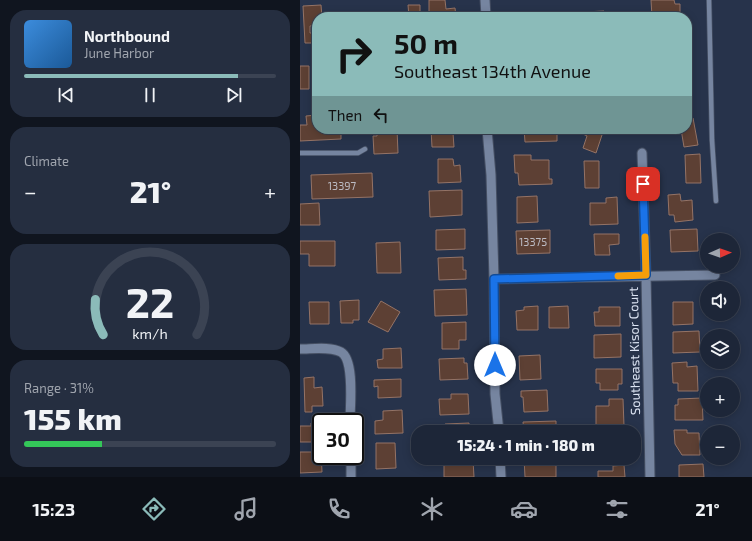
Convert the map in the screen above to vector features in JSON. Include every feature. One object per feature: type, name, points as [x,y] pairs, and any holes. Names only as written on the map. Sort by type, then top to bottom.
[{"type":"street","points":[[486,0],[486,12]]},
{"type":"street","points":[[487,134],[491,175],[495,394],[498,425]]},
{"type":"street","name":"Southeast Kisor Court","points":[[642,154],[650,477]]},
{"type":"street","points":[[494,279],[715,274]]},
{"type":"street","points":[[300,349],[333,349],[341,352],[347,359],[350,369],[350,413]]},
{"type":"street","points":[[351,465],[351,477]]},
{"type":"street","points":[[500,465],[500,477]]},
{"type":"lane","points":[[708,0],[712,140],[716,201]]},
{"type":"lane","points":[[300,153],[358,153],[365,148]]},
{"type":"building","points":[[429,0],[445,0],[446,9],[455,8],[455,12],[429,12]]},
{"type":"building","points":[[651,0],[674,0],[675,4],[680,4],[680,12],[652,12]]},
{"type":"building","points":[[321,5],[322,12],[312,12],[312,26],[310,26],[310,33],[312,33],[312,43],[305,43],[303,6]]},
{"type":"building","points":[[408,5],[420,5],[420,12],[409,12]]},
{"type":"building","points":[[300,66],[309,66],[309,89],[300,89]]},
{"type":"building","points":[[312,115],[312,134],[341,134],[341,139],[300,141],[300,125],[307,125],[306,116]]},
{"type":"building","points":[[692,118],[698,145],[684,147],[682,134],[692,134]]},
{"type":"building","points":[[377,134],[397,134],[398,153],[374,154],[373,136],[377,136]]},
{"type":"building","points":[[431,134],[453,134],[454,147],[432,147]]},
{"type":"building","points":[[524,134],[557,134],[557,141],[525,142]]},
{"type":"building","points":[[583,134],[602,134],[596,153],[583,148],[587,136]]},
{"type":"building","points":[[700,154],[701,183],[686,183],[685,155]]},
{"type":"building","points":[[514,155],[531,155],[531,160],[549,160],[549,179],[552,179],[552,184],[519,185],[518,173],[515,173]]},
{"type":"building","points":[[438,159],[453,159],[454,166],[460,165],[461,182],[438,183]]},
{"type":"building","points":[[584,161],[599,161],[599,188],[585,188]]},
{"type":"building","points":[[372,173],[373,197],[312,199],[311,175]]},
{"type":"building","points":[[462,190],[462,215],[430,217],[429,191]]},
{"type":"building","points":[[680,194],[681,201],[692,200],[693,220],[675,222],[674,215],[669,215],[668,195]]},
{"type":"building","points":[[537,196],[538,222],[517,223],[517,197]]},
{"type":"building","points":[[617,197],[618,224],[590,225],[590,203],[606,203],[606,198]]},
{"type":"building","points":[[319,203],[320,225],[300,225],[300,204]]},
{"type":"building","points":[[465,229],[465,249],[436,250],[436,230]]},
{"type":"building","points":[[697,229],[698,251],[671,252],[670,230]]},
{"type":"building","points":[[550,230],[550,253],[517,254],[516,231]]},
{"type":"building","points":[[594,234],[619,234],[619,244],[609,245],[610,255],[595,255]]},
{"type":"building","points":[[300,241],[335,241],[335,266],[309,266],[309,254],[300,254]]},
{"type":"building","points":[[400,242],[401,273],[377,273],[376,243]]},
{"type":"building","points":[[463,257],[463,270],[466,270],[466,279],[439,280],[438,258]]},
{"type":"building","points":[[466,289],[467,315],[435,316],[434,290]]},
{"type":"building","points":[[359,300],[359,320],[353,320],[353,323],[341,323],[340,301]]},
{"type":"building","points":[[381,301],[400,312],[388,332],[368,322]]},
{"type":"building","points":[[309,302],[329,302],[329,324],[310,324]]},
{"type":"building","points":[[673,302],[693,302],[693,324],[673,325]]},
{"type":"building","points":[[538,306],[538,330],[517,330],[516,311],[524,310],[524,307]]},
{"type":"building","points":[[568,306],[569,328],[549,328],[549,307]]},
{"type":"building","points":[[599,307],[620,307],[620,326],[595,326],[594,312],[599,312]]},
{"type":"building","points":[[466,322],[466,340],[459,340],[459,349],[442,349],[442,323]]},
{"type":"building","points":[[699,331],[700,352],[673,353],[673,332]]},
{"type":"building","points":[[621,334],[621,357],[594,358],[594,335]]},
{"type":"building","points":[[401,348],[402,368],[378,368],[377,360],[383,359],[383,349]]},
{"type":"building","points":[[540,355],[541,379],[520,380],[519,356]]},
{"type":"building","points":[[464,358],[464,363],[467,363],[468,379],[440,380],[439,359]]},
{"type":"building","points":[[687,362],[687,367],[697,366],[698,391],[678,391],[678,383],[673,383],[672,363]]},
{"type":"building","points":[[596,369],[622,369],[622,384],[618,384],[618,390],[600,390],[600,383],[596,383]]},
{"type":"building","points":[[314,377],[314,388],[322,387],[323,406],[312,406],[312,412],[305,412],[304,378]]},
{"type":"building","points":[[401,379],[401,397],[378,398],[378,386],[374,387],[374,380]]},
{"type":"building","points":[[547,390],[548,411],[524,412],[521,391]]},
{"type":"building","points":[[451,394],[468,394],[469,414],[440,415],[439,399],[451,399]]},
{"type":"building","points":[[700,398],[700,417],[703,417],[703,420],[675,420],[675,405],[678,405],[678,399]]},
{"type":"building","points":[[609,399],[623,399],[624,425],[596,425],[596,406],[609,406]]},
{"type":"building","points":[[402,410],[403,433],[375,434],[375,421],[383,420],[383,411]]},
{"type":"building","points":[[556,421],[556,425],[523,425],[523,422]]},
{"type":"building","points":[[312,423],[312,442],[300,442],[300,426],[311,426]]},
{"type":"building","points":[[469,423],[469,425],[445,425]]},
{"type":"building","points":[[674,430],[687,430],[687,433],[699,433],[700,455],[682,455],[675,444]]},
{"type":"building","points":[[376,443],[395,443],[396,468],[376,469]]},
{"type":"building","points":[[300,452],[312,452],[312,465],[322,465],[322,472],[300,473]]},
{"type":"building","points":[[444,465],[473,465],[474,477],[444,477]]},
{"type":"building","points":[[524,465],[556,465],[556,477],[525,477]]},
{"type":"building","points":[[624,465],[625,477],[598,477],[598,471],[613,471],[613,466]]},
{"type":"building","points":[[679,465],[703,465],[704,477],[679,477]]},
{"type":"slow traffic","points":[[618,276],[646,275],[645,237]]},
{"type":"route","points":[[495,365],[494,279],[646,275],[643,184]]}]
